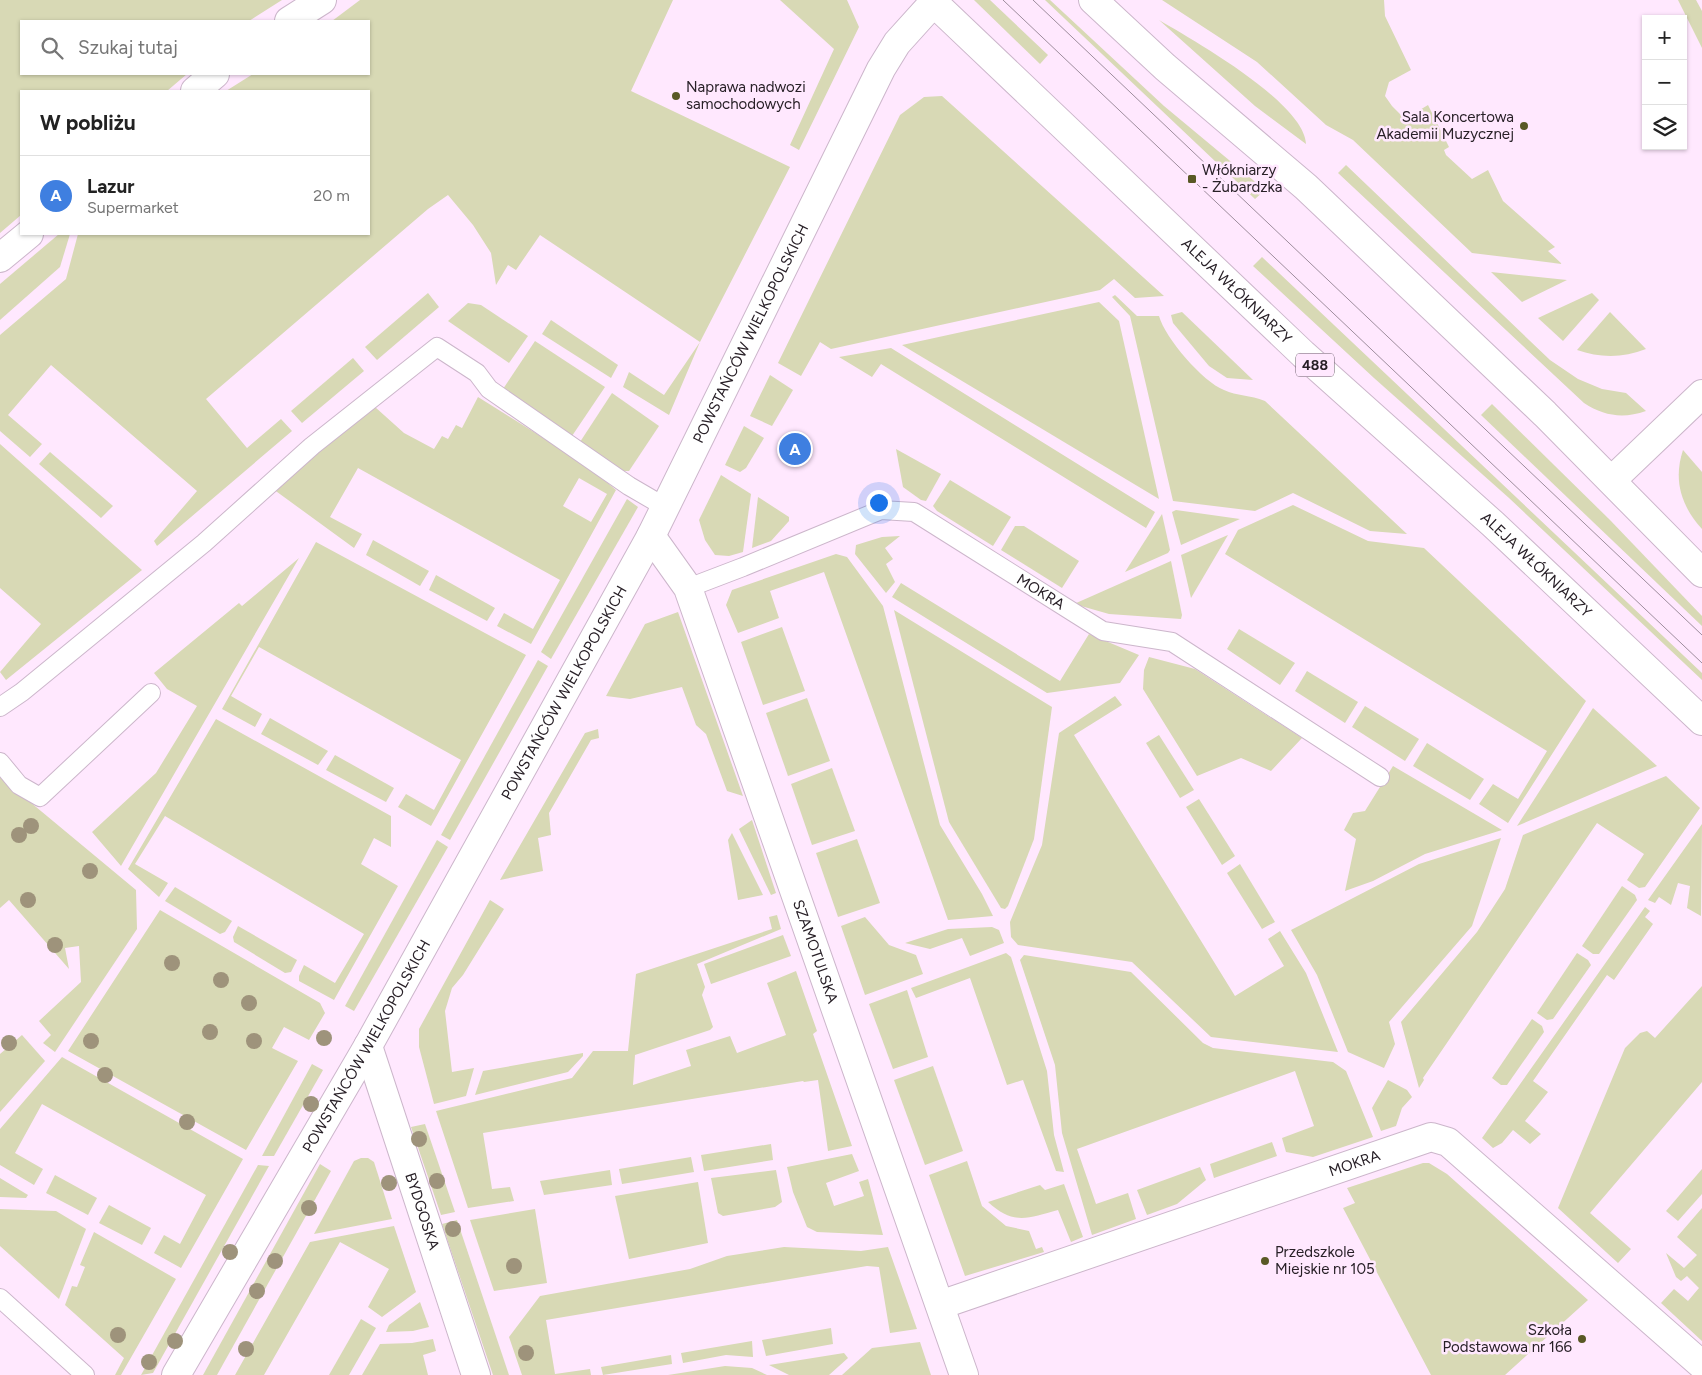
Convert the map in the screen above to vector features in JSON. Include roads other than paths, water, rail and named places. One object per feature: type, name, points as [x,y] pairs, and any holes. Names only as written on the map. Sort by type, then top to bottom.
[{"type":"street","points":[[291,20],[322,0]]},
{"type":"street","points":[[1093,0],[1185,84],[1306,187],[1612,480],[1702,573]]},
{"type":"street","name":"POWSTAŃCÓW WIELKOPOLSKICH","points":[[176,1375],[368,1046],[651,536],[857,114],[897,43],[933,1]]},
{"type":"street","name":"ALEJA WŁÓKNIARZY","points":[[933,1],[1296,347],[1493,524],[1702,721]]},
{"type":"street","points":[[196,90],[214,75]]},
{"type":"street","points":[[0,258],[28,235]]},
{"type":"street","points":[[1612,480],[1702,394]]},
{"type":"street","name":"SZAMOTULSKA","points":[[651,536],[688,588],[964,1375]]},
{"type":"street","name":"BYDGOSKA","points":[[368,1046],[476,1375]]},
{"type":"street","name":"MOKRA","points":[[940,1305],[1431,1137],[1448,1142],[1702,1365]]},
{"type":"lane","points":[[0,707],[22,692],[204,543],[312,446],[437,347],[477,374],[489,389],[629,486],[665,508]]},
{"type":"lane","name":"MOKRA","points":[[688,588],[743,568],[881,510],[914,512],[1102,631],[1172,642],[1380,776]]},
{"type":"lane","points":[[0,762],[19,784],[40,797],[151,693]]},
{"type":"lane","points":[[0,1298],[85,1375]]},
{"type":"tram line","points":[[1003,0],[1702,663]]},
{"type":"tram line","points":[[1033,0],[1702,635]]},
{"type":"place","name":"Naprawa nadwozi samochodowych","points":[[676,96]]},
{"type":"place","name":"Sala Koncertowa Akademii Muzycznej","points":[[1524,126]]},
{"type":"place","name":"Włókniarzy - Żubardzka","points":[[1192,179]]},
{"type":"place","name":"Lazur","points":[[795,449]]},
{"type":"place","name":"Przedszkole Miejskie nr 105","points":[[1265,1261]]},
{"type":"place","name":"Szkoła Podstawowa nr 166","points":[[1582,1339]]}]
